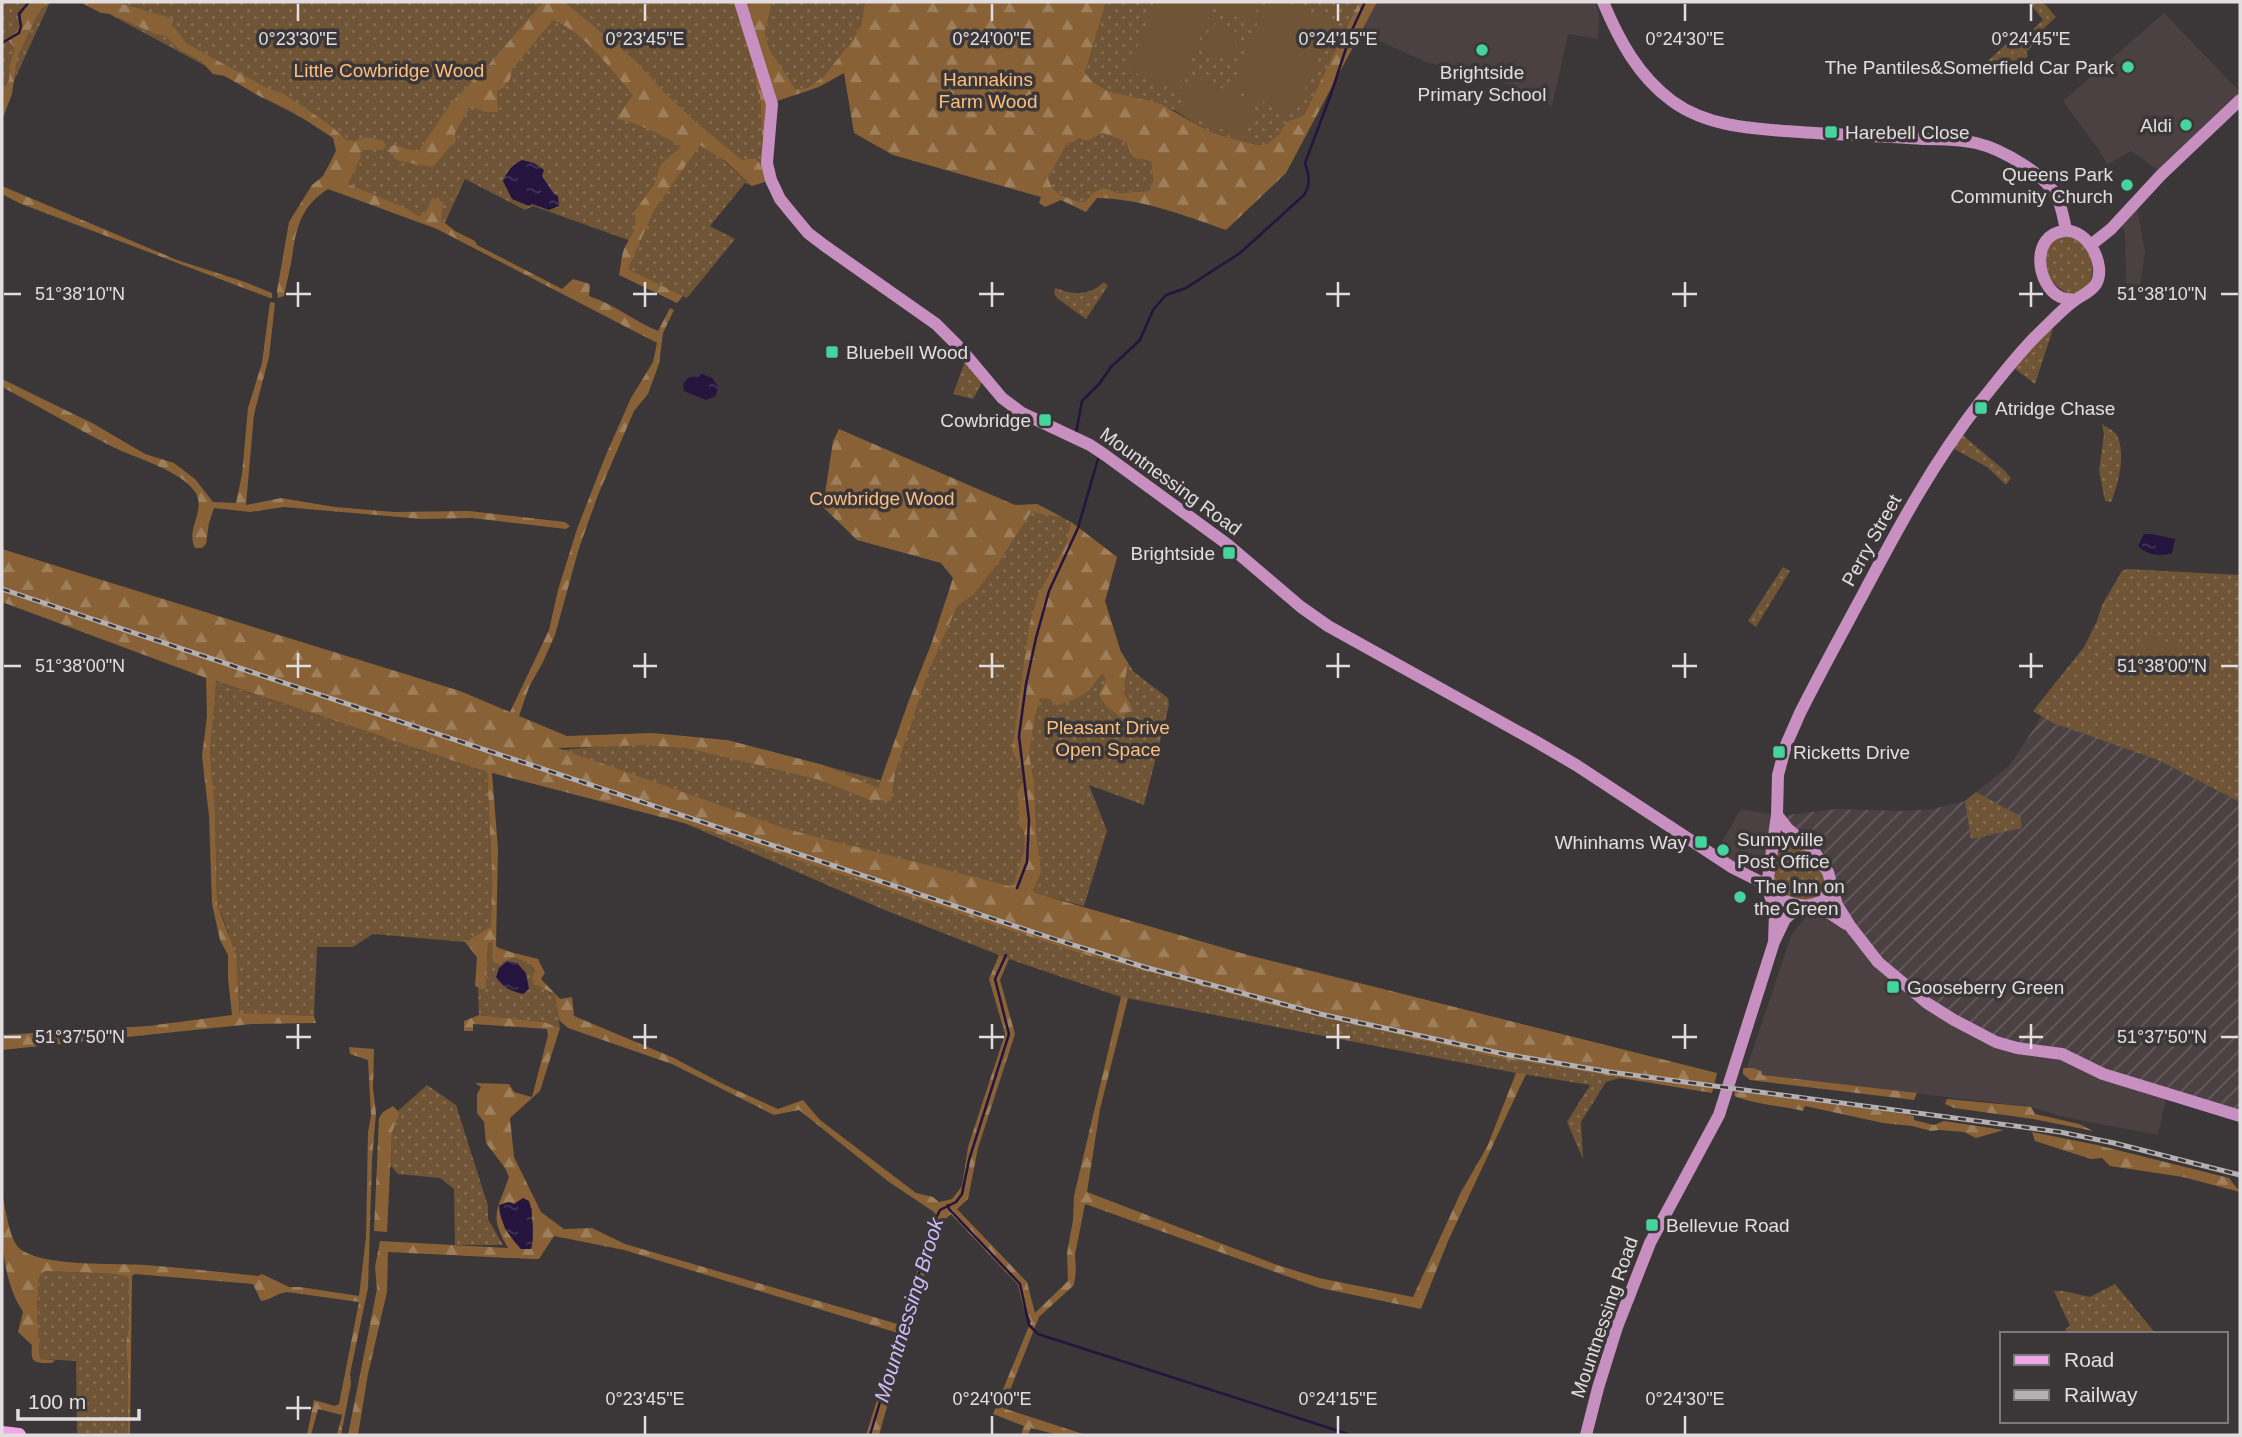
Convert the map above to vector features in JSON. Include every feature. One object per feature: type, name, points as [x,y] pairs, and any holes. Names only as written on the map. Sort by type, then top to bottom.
[{"type":"main road","points":[[2,1433],[19,1435]]},
{"type":"street","name":"Mountnessing Road","points":[[740,2],[772,104],[767,163],[780,199],[808,233],[936,324],[1002,398],[1022,413],[1090,445],[1116,463],[1227,544],[1328,626],[1576,765],[1769,889],[1783,901],[1804,905],[1819,902],[1827,897],[1832,886]]},
{"type":"street","points":[[1603,2],[1622,44],[1650,83],[1699,116],[1730,125],[1765,130],[1955,140],[1991,147],[2034,172],[2057,196],[2066,230]]},
{"type":"street","points":[[2092,244],[2111,229],[2161,175],[2240,100]]},
{"type":"street","points":[[2058,296],[2075,300],[2091,290],[2098,282],[2100,269],[2092,244],[2079,233],[2066,230],[2052,234],[2045,241],[2039,259],[2049,285],[2058,296],[2059,315]]},
{"type":"street","name":"Perry Street","points":[[1772,851],[1779,775],[1792,730],[1903,519],[1972,413],[2019,354],[2075,300]]},
{"type":"street","points":[[1777,815],[1820,860],[1828,872],[1837,905],[1878,962],[1927,1003],[1996,1042],[2062,1054],[2103,1074],[2240,1116]]},
{"type":"street","points":[[1772,851],[1783,843],[1799,838]]},
{"type":"street","name":"Mountnessing Road","points":[[1772,851],[1769,889],[1775,913],[1774,942]]},
{"type":"street","points":[[1740,872],[1753,872],[1769,864]]},
{"type":"street","name":"Mountnessing Road","points":[[1586,1435],[1611,1346],[1645,1255],[1709,1135],[1727,1093],[1774,942],[1785,919],[1804,905]]},
{"type":"street","points":[[1804,905],[1828,912],[1850,926]]},
{"type":"shaded area","name":"Brightside Primary School","points":[[1370,2],[1595,2],[1599,14],[1598,39],[1568,34],[1552,106],[1515,86],[1426,62],[1355,30]]},
{"type":"shaded area","points":[[2164,13],[2240,92],[2160,171],[2131,151],[2107,165],[2063,101]]},
{"type":"shaded area","points":[[2136,202],[2145,252],[2140,285],[2126,283],[2125,234],[2120,219]]},
{"type":"shaded area","points":[[2042,716],[2053,723],[2158,760],[2240,802],[2240,1116],[2080,1062],[2018,1048],[1962,1025],[1860,946],[1816,906],[1834,870],[1826,855],[1783,820],[1788,815],[1836,809],[1933,809],[1965,801],[2010,765]]},
{"type":"shaded area","points":[[1741,809],[1777,815],[1768,864],[1753,872],[1713,857]]},
{"type":"shaded area","points":[[1816,906],[1860,946],[2062,1054],[2167,1093],[2158,1135],[2064,1117],[2031,1107],[1745,1073],[1792,933]]},
{"type":"green space","points":[[2,2],[50,2],[2,107]]},
{"type":"green space","points":[[29,2],[49,2],[39,11],[17,58],[12,94],[2,120],[2,95],[9,80],[15,48],[7,39],[21,24],[19,18]]},
{"type":"green space","name":"Cowbridge Wood","points":[[80,2],[116,2],[174,19],[171,26],[186,43],[267,88],[284,94],[330,125],[346,140],[355,141],[365,137],[383,140],[386,146],[382,150],[360,150],[361,157],[348,184],[410,210],[418,216],[425,214],[432,198],[443,202],[441,220],[475,241],[477,245],[562,289],[573,279],[590,284],[589,296],[658,331],[670,308],[674,310],[663,333],[659,364],[648,394],[634,411],[598,495],[579,548],[555,635],[529,687],[519,716],[567,736],[652,733],[727,740],[823,765],[878,788],[953,578],[941,563],[857,540],[823,507],[833,441],[839,429],[1015,505],[1037,504],[1062,517],[1031,512],[1001,559],[974,594],[957,606],[927,675],[895,772],[891,801],[870,800],[820,780],[687,748],[645,745],[558,748],[787,829],[1013,887],[1025,848],[1024,831],[1019,826],[1018,790],[1023,782],[1022,769],[1012,751],[1029,627],[1038,595],[1067,542],[1071,522],[1117,557],[1105,601],[1121,652],[1128,663],[1123,692],[1133,709],[1121,717],[1106,706],[1099,695],[1106,680],[1103,674],[1089,691],[1071,701],[1056,706],[1049,699],[1040,698],[1029,754],[1041,872],[1032,892],[1248,955],[1717,1073],[1712,1093],[1493,1057],[1273,1006],[1079,953],[684,823],[492,773],[498,849],[496,946],[538,959],[545,973],[541,979],[560,999],[572,997],[574,1016],[674,1058],[778,1109],[803,1100],[820,1120],[916,1193],[933,1197],[939,1202],[952,1199],[962,1186],[968,1147],[1005,1034],[989,979],[999,955],[1009,959],[1000,980],[1015,1034],[978,1148],[968,1199],[957,1209],[1027,1282],[1035,1313],[1068,1281],[1067,1253],[1074,1196],[1121,997],[1128,998],[1100,1109],[1087,1192],[1277,1265],[1319,1278],[1413,1297],[1461,1192],[1487,1147],[1516,1073],[1526,1074],[1448,1241],[1421,1309],[1320,1288],[1085,1204],[1075,1255],[1074,1285],[1039,1317],[1003,1408],[1086,1435],[1058,1435],[1031,1428],[1028,1435],[1021,1435],[1024,1426],[993,1414],[1031,1321],[1023,1306],[1018,1285],[951,1214],[939,1224],[879,1435],[866,1435],[898,1333],[624,1250],[554,1236],[539,1259],[388,1252],[387,1292],[368,1374],[358,1435],[348,1435],[377,1289],[375,1267],[380,1241],[508,1248],[498,1227],[497,1212],[509,1177],[486,1143],[484,1122],[477,1113],[477,1094],[481,1087],[475,1083],[509,1084],[514,1092],[532,1097],[548,1035],[547,1029],[473,1024],[473,1031],[464,1031],[464,1021],[479,1015],[544,1022],[560,1028],[540,1091],[510,1118],[514,1157],[541,1212],[564,1229],[592,1228],[625,1244],[901,1325],[934,1212],[889,1182],[799,1110],[774,1115],[672,1064],[568,1028],[559,1020],[555,995],[536,984],[532,978],[535,971],[529,962],[515,957],[497,964],[493,962],[492,942],[488,944],[486,988],[475,986],[477,957],[465,942],[491,926],[492,873],[487,772],[216,681],[210,750],[215,811],[217,904],[236,955],[239,1013],[314,1016],[316,1023],[252,1024],[2,1050],[2,1035],[148,1026],[232,1015],[228,955],[220,940],[212,904],[209,816],[202,756],[207,716],[206,678],[2,602],[2,549],[460,691],[510,712],[549,630],[577,529],[605,457],[631,398],[653,362],[657,343],[437,229],[328,189],[319,195],[303,216],[297,232],[284,296],[278,298],[289,222],[312,185],[323,176],[336,151],[333,138],[295,113],[225,76],[213,74],[200,60],[180,50],[165,36],[111,14],[101,13]],"holes":[[[532,1208],[531,1249],[521,1249],[505,1229],[503,1221]]]},
{"type":"green space","name":"Little Cowbridge Wood","points":[[87,2],[546,2],[752,186],[745,183],[710,226],[735,239],[687,298],[624,267],[631,241],[533,206],[525,210],[465,179],[443,227],[316,185],[359,149]]},
{"type":"green space","points":[[543,2],[565,2],[636,61],[696,122],[742,160],[756,158],[771,180],[752,186],[725,161],[700,145],[654,210],[628,269],[683,296],[677,303],[619,275],[623,252],[635,226],[634,212],[654,185],[661,164],[681,147],[650,130],[616,119],[633,95],[586,42],[564,25],[553,20],[513,68],[505,87],[497,91],[498,112],[469,108],[455,133],[456,142],[432,167],[399,161],[389,152],[394,145],[418,152],[451,103],[486,68]]},
{"type":"green space","points":[[565,2],[738,2],[755,69],[756,89],[760,95],[762,135],[771,180],[756,158],[742,161],[663,91],[636,61]]},
{"type":"green space","name":"Hannakins Farm Wood","points":[[738,2],[772,2],[765,34],[770,50],[795,89],[807,88],[823,77],[861,25],[865,2],[1106,2],[1085,73],[1093,82],[1108,91],[1161,104],[1216,134],[1257,145],[1268,143],[1279,134],[1286,122],[1304,115],[1359,2],[1377,2],[1286,173],[1226,230],[1130,201],[1097,198],[1086,212],[1061,200],[1045,207],[1039,203],[1041,197],[893,155],[854,133],[844,73],[819,87],[774,102],[764,138],[755,69],[742,31]],"holes":[[[1103,133],[1126,142],[1131,155],[1151,162],[1153,180],[1149,191],[1119,193],[1105,188],[1081,202],[1060,194],[1050,184],[1048,178],[1067,144],[1078,138],[1087,141]]]},
{"type":"green space","points":[[772,2],[865,2],[861,25],[823,77],[807,88],[794,89],[770,50],[765,34]]},
{"type":"green space","points":[[1106,2],[1359,2],[1304,115],[1286,122],[1279,134],[1268,143],[1257,145],[1216,134],[1174,110],[1108,91],[1093,82],[1085,73]]},
{"type":"green space","points":[[1156,2],[1193,2],[1212,9],[1179,90],[1128,70]]},
{"type":"green space","points":[[1201,2],[1260,2],[1251,23]]},
{"type":"green space","points":[[1266,2],[1286,2],[1333,20],[1295,114],[1231,89]]},
{"type":"green space","points":[[2029,2],[2043,2],[2056,17],[2044,28],[2047,32],[2026,52],[2028,56],[2015,67],[2008,68],[2008,73],[1979,69],[2013,38],[2018,43],[2043,20]]},
{"type":"green space","points":[[1212,23],[1241,34],[1230,61],[1201,50]]},
{"type":"green space","points":[[1192,76],[1257,103],[1243,138],[1178,111]]},
{"type":"green space","points":[[1103,133],[1126,142],[1129,152],[1151,161],[1153,180],[1149,191],[1119,193],[1105,188],[1085,202],[1056,192],[1048,178],[1067,144],[1077,138],[1087,141]]},
{"type":"green space","points":[[2,186],[177,260],[272,293],[272,298],[19,203],[2,194]]},
{"type":"green space","points":[[2064,236],[2073,238],[2088,248],[2092,264],[2091,280],[2074,295],[2056,286],[2045,268],[2047,248],[2054,239]]},
{"type":"green space","points":[[1104,282],[1108,286],[1086,319],[1054,294],[1055,288],[1075,293],[1087,292]]},
{"type":"green space","points":[[270,302],[275,303],[269,357],[254,414],[246,505],[281,498],[335,507],[394,512],[469,511],[565,522],[570,526],[566,529],[472,518],[422,519],[284,507],[250,512],[214,508],[206,544],[202,548],[195,548],[192,534],[199,506],[195,492],[188,484],[168,471],[111,446],[2,387],[2,379],[94,424],[145,454],[174,463],[195,479],[213,502],[236,503],[242,474],[248,408],[262,363]]},
{"type":"green space","points":[[2053,329],[2035,384],[2010,365],[2028,344]]},
{"type":"green space","points":[[967,356],[983,377],[973,399],[953,394]]},
{"type":"green space","points":[[2102,424],[2116,434],[2121,450],[2119,478],[2111,502],[2105,501],[2099,470],[2104,435]]},
{"type":"green space","points":[[1959,432],[2005,471],[2011,478],[2006,485],[1987,467],[1949,446]]},
{"type":"green space","name":"Pleasant Drive Open Space","points":[[1037,504],[1071,522],[1117,557],[1105,601],[1049,699],[1056,706],[1083,695],[1121,652],[1134,672],[1168,698],[1169,705],[1144,805],[1089,785],[1107,831],[1084,906],[787,829],[552,751],[652,741],[727,740],[891,783],[948,610]]},
{"type":"green space","points":[[1783,567],[1790,571],[1756,627],[1748,621]]},
{"type":"green space","points":[[2127,569],[2240,575],[2240,802],[2158,760],[2053,723],[2033,711],[2084,647],[2102,605],[2122,571]]},
{"type":"green space","points":[[2150,634],[2177,647],[2163,675],[2136,661]]},
{"type":"green space","points":[[215,681],[487,772],[492,873],[491,926],[465,942],[373,934],[353,947],[317,947],[314,1016],[239,1014],[228,931],[217,904],[215,811],[210,750]]},
{"type":"green space","points":[[1976,792],[2020,816],[2022,828],[1971,839],[1965,801]]},
{"type":"green space","points":[[684,823],[1079,953],[1273,1006],[1493,1057],[1620,1078],[1606,1082],[1581,1122],[1583,1159],[1567,1122],[1590,1085],[1121,997],[1009,959],[887,911]]},
{"type":"green space","points":[[1797,840],[1818,862],[1828,886],[1825,892],[1808,901],[1772,893],[1774,852],[1783,843]]},
{"type":"green space","points":[[492,942],[494,962],[497,964],[515,956],[529,961],[545,989],[555,995],[560,1028],[544,1022],[479,1015],[478,987],[486,987],[488,944]]},
{"type":"green space","points":[[349,1047],[374,1049],[373,1088],[376,1113],[368,1288],[350,1374],[351,1384],[341,1435],[337,1435],[342,1415],[318,1409],[311,1435],[307,1435],[314,1400],[335,1406],[339,1404],[359,1302],[287,1292],[261,1301],[253,1284],[135,1274],[132,1276],[128,1435],[126,1345],[129,1325],[129,1277],[45,1271],[39,1277],[37,1309],[40,1359],[55,1360],[52,1363],[35,1361],[32,1345],[18,1332],[23,1312],[15,1298],[6,1269],[2,1192],[13,1237],[19,1248],[29,1254],[79,1263],[145,1265],[258,1276],[262,1274],[289,1287],[359,1296],[366,1237],[368,1132],[371,1116],[368,1060],[350,1054]]},
{"type":"green space","points":[[1743,1068],[1761,1071],[1762,1075],[1917,1093],[1914,1100],[1750,1080],[1743,1074]]},
{"type":"green space","points":[[427,1085],[456,1105],[488,1206],[488,1219],[503,1245],[455,1245],[454,1189],[440,1178],[398,1174],[390,1165],[392,1132],[400,1113],[398,1111]]},
{"type":"green space","points":[[1735,1091],[1898,1113],[1914,1116],[1914,1120],[1934,1125],[1944,1121],[2004,1130],[1976,1138],[1964,1132],[1931,1131],[1805,1106],[1803,1111],[1759,1103],[1734,1096]]},
{"type":"green space","points":[[1947,1099],[2031,1107],[2035,1114],[2079,1124],[2093,1131],[1954,1108],[1945,1104]]},
{"type":"green space","points":[[393,1106],[400,1113],[392,1132],[387,1232],[374,1231],[379,1118]]},
{"type":"green space","points":[[2032,1132],[2097,1145],[2229,1178],[2240,1192],[2183,1177],[2110,1166],[2102,1158],[2091,1159],[2035,1141]]},
{"type":"green space","points":[[45,1271],[129,1277],[129,1325],[126,1345],[128,1435],[77,1433],[76,1361],[40,1359],[37,1309],[39,1276]]},
{"type":"green space","points":[[2115,1284],[2154,1332],[2067,1332],[2065,1329],[2070,1326],[2054,1291],[2090,1297]]},
{"type":"water","points":[[522,160],[534,163],[544,170],[542,176],[558,196],[559,206],[549,210],[512,199],[503,181],[511,168]]},
{"type":"water","points":[[702,374],[712,378],[718,386],[716,396],[706,400],[684,391],[683,384],[688,378]]},
{"type":"water","points":[[2144,534],[2175,539],[2172,553],[2154,554],[2142,549],[2138,546]]},
{"type":"water","points":[[507,961],[517,963],[526,973],[529,989],[523,994],[508,988],[496,977],[499,968]]},
{"type":"water","points":[[523,1198],[529,1201],[531,1211],[531,1249],[521,1249],[506,1229],[500,1212],[499,1205],[509,1202],[514,1204]]},
{"type":"waterway","points":[[2,43],[19,33],[19,14],[29,2]]},
{"type":"waterway","points":[[1076,433],[1082,401],[1111,367],[1140,340],[1153,310],[1166,295],[1186,288],[1240,253],[1304,195],[1309,179],[1305,163],[1352,30],[1365,2]]},
{"type":"waterway","points":[[1017,888],[1027,862],[1029,820],[1019,736],[1026,684],[1049,591],[1078,528],[1098,459]]},
{"type":"waterway","name":"Mountnessing Brook","points":[[870,1435],[935,1220],[940,1210],[956,1202],[962,1194],[969,1160],[1009,1034],[995,979],[1006,955]]},
{"type":"waterway","points":[[948,1205],[1020,1284],[1029,1325],[1038,1334],[1351,1435]]},
{"type":"railway","points":[[2,589],[1051,938],[1144,967],[1320,1014],[1504,1054],[1610,1072],[2060,1132],[2240,1175]]},
{"type":"place","name":"Brightside Primary School","points":[[1482,50]]},
{"type":"place","name":"The Pantiles&Somerfield Car Park","points":[[2128,67]]},
{"type":"place","name":"Aldi","points":[[2186,125]]},
{"type":"place","name":"Harebell Close","points":[[1831,132]]},
{"type":"place","name":"Queens Park Community Church","points":[[2127,185]]},
{"type":"place","name":"Bluebell Wood","points":[[832,352]]},
{"type":"place","name":"Atridge Chase","points":[[1981,408]]},
{"type":"place","name":"Cowbridge","points":[[1045,420]]},
{"type":"place","name":"Brightside","points":[[1229,553]]},
{"type":"place","name":"Ricketts Drive","points":[[1779,752]]},
{"type":"place","name":"Whinhams Way","points":[[1701,842]]},
{"type":"place","name":"Sunnyville Post Office","points":[[1723,850]]},
{"type":"place","name":"The Inn on the Green","points":[[1740,897]]},
{"type":"place","name":"Gooseberry Green","points":[[1893,987]]},
{"type":"place","name":"Bellevue Road","points":[[1652,1225]]}]
